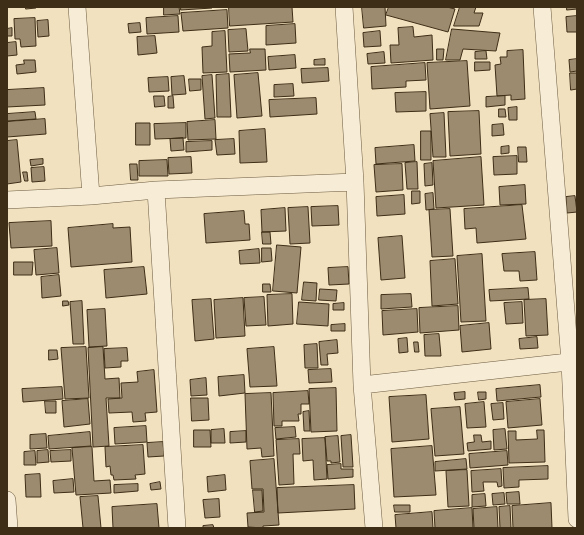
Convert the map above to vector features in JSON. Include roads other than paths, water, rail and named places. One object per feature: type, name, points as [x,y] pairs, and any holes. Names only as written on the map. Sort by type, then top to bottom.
[{"type":"street","points":[[77,7],[91,196]]},
{"type":"street","points":[[344,7],[355,182],[362,385],[374,528]]},
{"type":"street","points":[[542,7],[573,362],[577,519]]},
{"type":"street","points":[[7,200],[91,196],[156,190],[355,182]]},
{"type":"street","points":[[156,190],[177,528]]},
{"type":"street","points":[[362,385],[573,362]]},
{"type":"street","points":[[7,500],[9,528]]}]
